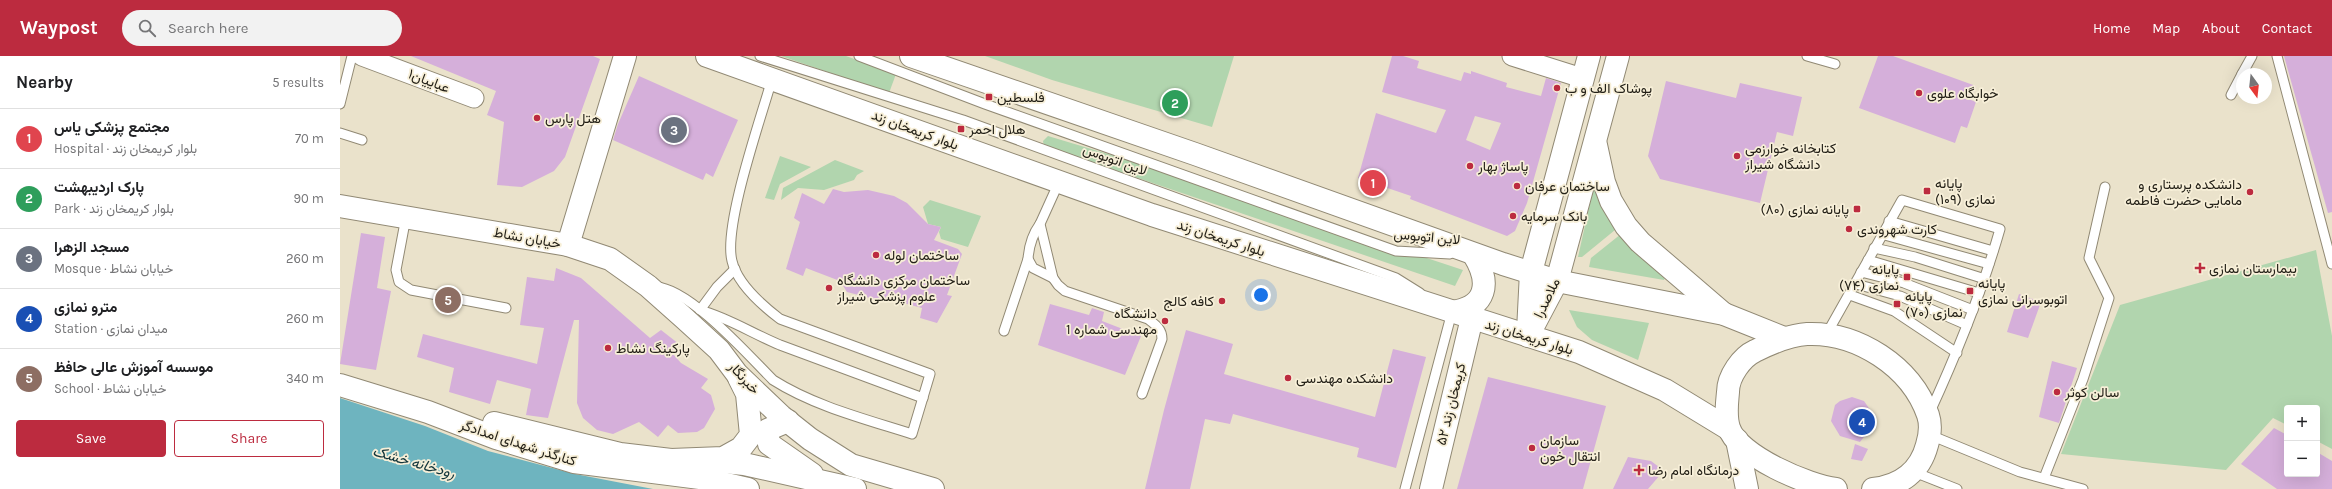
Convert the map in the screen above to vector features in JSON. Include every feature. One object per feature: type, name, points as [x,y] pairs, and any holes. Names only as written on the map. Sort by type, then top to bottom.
[{"type":"main road","name":"خیابان نشاط","points":[[340,206],[568,245],[625,56]]},
{"type":"main road","name":"بلوار کریمخان زند","points":[[707,56],[1152,215],[1579,352],[1665,390],[1733,435],[1773,467],[1790,476],[1829,489]]},
{"type":"main road","points":[[911,56],[1194,154],[1474,255],[1557,281],[1724,314],[1784,338]]},
{"type":"main road","name":"ملاصدرا","points":[[1528,336],[1531,272],[1589,56]]},
{"type":"main road","name":"ملاصدرا","points":[[1528,336],[1557,281],[1618,56]]},
{"type":"main road","points":[[1594,140],[1603,177],[1611,201],[1626,226],[1645,247],[1724,314]]},
{"type":"main road","name":"خبرنگار","points":[[568,245],[610,259],[648,286],[719,350],[738,374],[788,421],[851,466],[933,489]]},
{"type":"main road","points":[[1452,312],[1464,310],[1475,305],[1484,291],[1484,277],[1474,255]]},
{"type":"main road","name":"کریمخان زند ۵۲","points":[[1431,489],[1472,318]]},
{"type":"main road","points":[[1747,489],[1733,435],[1726,415],[1728,386],[1737,367],[1753,352],[1784,338],[1806,334],[1826,335],[1847,339],[1884,358],[1901,372],[1918,395],[1929,425],[1925,454],[1914,472],[1897,484],[1873,489]]},
{"type":"main road","points":[[428,412],[478,418],[620,454],[671,460],[724,458],[741,448],[751,435],[747,394],[738,374]]},
{"type":"main road","name":"کنارگذر شهدای امدادگر","points":[[340,385],[428,412],[496,438],[574,462],[700,478],[748,489]]},
{"type":"main road","points":[[788,421],[767,430],[769,444],[826,482]]},
{"type":"main road","points":[[702,460],[744,464],[855,489]]},
{"type":"street","name":"عباییان۱","points":[[362,56],[474,98]]},
{"type":"street","points":[[1512,56],[1582,78]]},
{"type":"lane","points":[[340,104],[352,56]]},
{"type":"lane","name":"لاین اتوبوس","points":[[760,56],[964,120],[1396,278],[1452,312]]},
{"type":"lane","name":"لاین اتوبوس","points":[[859,56],[985,104],[1396,251],[1474,255]]},
{"type":"lane","points":[[1807,56],[1835,64]]},
{"type":"lane","points":[[2245,68],[2252,56]]},
{"type":"lane","points":[[2277,56],[2332,264]]},
{"type":"lane","points":[[648,286],[664,287],[700,310],[773,380],[830,407],[912,434],[930,374],[780,319],[764,307],[735,269],[730,250],[739,194],[772,79]]},
{"type":"lane","points":[[2231,95],[2236,85]]},
{"type":"lane","points":[[340,133],[362,140]]},
{"type":"lane","points":[[1004,331],[1028,259],[1028,247],[1059,182]]},
{"type":"lane","points":[[2044,478],[2083,379],[2109,298],[2089,258],[2106,187]]},
{"type":"lane","points":[[1826,335],[1856,284],[1881,234],[1902,200],[2000,229],[1973,310],[1929,425],[2020,472],[2083,489]]},
{"type":"lane","points":[[406,217],[396,270],[399,282],[411,290],[506,308]]},
{"type":"lane","points":[[1889,222],[1993,252]]},
{"type":"lane","points":[[1040,224],[1053,278],[1058,285],[1065,291],[1148,319],[1158,326],[1162,333],[1162,339],[1142,394]]},
{"type":"lane","points":[[1881,234],[1989,264]]},
{"type":"lane","points":[[1874,248],[1915,257],[1984,279]]},
{"type":"lane","points":[[1028,259],[1033,268],[1053,278]]},
{"type":"lane","points":[[1868,260],[1910,271],[1979,293]]},
{"type":"lane","points":[[700,310],[717,288],[735,269]]},
{"type":"lane","points":[[1861,272],[1904,283],[1973,310]]},
{"type":"lane","points":[[1856,284],[1900,296],[1967,325]]},
{"type":"lane","points":[[1850,295],[1894,311],[1957,353]]},
{"type":"lane","points":[[700,310],[728,319],[757,335],[923,398]]},
{"type":"lane","points":[[1405,489],[1452,312]]},
{"type":"lane","points":[[1914,472],[1957,489]]},
{"type":"green space","points":[[781,56],[846,56],[896,74],[889,93]]},
{"type":"green space","points":[[985,56],[1234,56],[1212,127],[1052,80]]},
{"type":"green space","points":[[1048,136],[1148,166],[1463,270],[1455,286],[1044,146],[1043,141]]},
{"type":"green space","points":[[780,156],[811,167],[780,184],[774,200],[765,198]]},
{"type":"green space","points":[[835,160],[864,171],[857,175],[854,180],[824,190],[798,188],[781,200],[783,188]]},
{"type":"green space","points":[[1594,185],[1598,200],[1615,230],[1582,257],[1578,257]]},
{"type":"green space","points":[[930,200],[981,216],[968,247],[941,239],[939,232],[941,227],[928,224],[923,207]]},
{"type":"green space","points":[[1621,234],[1665,276],[1664,280],[1589,267],[1591,258]]},
{"type":"green space","points":[[2316,250],[2332,336],[2332,449],[2320,443],[2320,405],[2284,405],[2284,424],[2273,418],[2226,470],[2061,454],[2120,305]]},
{"type":"green space","points":[[1569,310],[1649,323],[1638,360],[1592,340],[1577,327]]},
{"type":"water","name":"رودخانه خشک","points":[[340,398],[425,426],[488,451],[575,474],[653,489],[340,489]]},
{"type":"building","name":"هتل پارس","points":[[411,56],[593,56],[600,59],[565,157],[554,171],[522,187],[497,185],[504,122],[487,115],[496,91]]},
{"type":"building","points":[[1392,56],[1403,56],[1419,61],[1417,68],[1461,81],[1464,72],[1471,74],[1471,71],[1507,83],[1506,87],[1541,96],[1546,78],[1561,83],[1527,203],[1515,231],[1507,236],[1410,199],[1411,196],[1358,178],[1376,113],[1436,133],[1446,110],[1382,92]],"holes":[[[1475,116],[1501,123],[1490,150],[1466,140]]]},
{"type":"building","name":"خوابگاه علوی","points":[[1878,56],[1893,56],[1976,86],[1971,100],[1976,102],[1967,128],[1961,126],[1955,143],[1859,108]]},
{"type":"building","points":[[2284,56],[2332,56],[2332,212],[2328,213]]},
{"type":"building","points":[[639,76],[738,120],[713,177],[706,173],[703,180],[613,140],[618,124]]},
{"type":"building","points":[[1666,81],[1736,98],[1740,83],[1802,97],[1793,136],[1777,132],[1760,203],[1660,179],[1648,156]]},
{"type":"building","name":"ساختمان لوله","points":[[833,189],[844,192],[868,190],[894,196],[907,203],[928,224],[941,227],[934,240],[958,249],[962,254],[947,295],[952,296],[937,323],[920,318],[922,308],[881,297],[874,299],[847,292],[840,281],[806,268],[803,276],[786,269],[800,222],[794,218],[802,193],[824,204]]},
{"type":"building","points":[[361,233],[385,237],[377,288],[391,291],[376,370],[340,364]]},
{"type":"building","name":"پارکینگ نشاط","points":[[556,268],[581,278],[650,338],[661,330],[679,344],[672,353],[681,363],[708,379],[701,388],[711,395],[715,409],[704,428],[697,432],[678,433],[668,425],[658,437],[639,422],[613,434],[597,430],[583,418],[577,403],[579,320],[574,320],[548,418],[526,415],[531,389],[497,380],[490,404],[449,392],[454,368],[417,357],[423,334],[537,364],[544,328],[520,325],[527,277],[554,281]]},
{"type":"building","points":[[2019,294],[2041,302],[2028,338],[2007,332]]},
{"type":"building","points":[[1050,304],[1089,315],[1092,308],[1104,312],[1102,321],[1141,336],[1125,375],[1038,345]]},
{"type":"building","points":[[1186,330],[1233,344],[1224,374],[1375,417],[1393,349],[1426,357],[1396,468],[1357,457],[1359,448],[1233,414],[1230,424],[1205,419],[1190,489],[1145,489],[1164,410]]},
{"type":"building","name":"سالن کوثر","points":[[2052,361],[2077,368],[2059,423],[2039,417]]},
{"type":"building","name":"سازمان انتقال خون","points":[[1488,377],[1606,406],[1583,489],[1457,489]]},
{"type":"building","points":[[1852,397],[1864,401],[1875,417],[1870,429],[1860,442],[1840,436],[1831,421],[1835,405],[1840,401]]},
{"type":"building","points":[[2274,428],[2284,433],[2284,477],[2320,477],[2320,454],[2332,461],[2332,489],[2277,489],[2241,464]]},
{"type":"building","points":[[1855,444],[1868,449],[1862,461],[1851,459]]},
{"type":"building","name":"درمانگاه امام رضا","points":[[1628,457],[1651,461],[1659,467],[1653,473],[1660,475],[1648,489],[1613,489]]},
{"type":"place","name":"پوشاک الف و ب","points":[[1557,88]]},
{"type":"place","name":"خوابگاه علوی","points":[[1919,93]]},
{"type":"place","name":"فلسطین","points":[[989,97]]},
{"type":"place","name":"پارک اردیبهشت","points":[[1175,103]]},
{"type":"place","name":"هتل پارس","points":[[537,118]]},
{"type":"place","name":"هلال احمر","points":[[961,129]]},
{"type":"place","name":"مسجد الزهرا","points":[[674,130]]},
{"type":"place","name":"کتابخانه خوارزمی دانشگاه شیراز","points":[[1737,156]]},
{"type":"place","name":"پاساژ بهار","points":[[1470,166]]},
{"type":"place","name":"مجتمع پزشکی یاس","points":[[1373,183]]},
{"type":"place","name":"ساختمان عرفان","points":[[1517,186]]},
{"type":"place","name":"پایانه نمازی (۱۰۹)","points":[[1927,191]]},
{"type":"place","name":"دانشکده پرستاری و مامایی حضرت فاطمه","points":[[2250,192]]},
{"type":"place","name":"پایانه نمازی (۸۰)","points":[[1857,209]]},
{"type":"place","name":"بانک سرمایه","points":[[1513,216]]},
{"type":"place","name":"کارت شهروندی","points":[[1849,229]]},
{"type":"place","name":"ساختمان لوله","points":[[876,255]]},
{"type":"place","name":"بیمارستان نمازی","points":[[2200,268]]},
{"type":"place","name":"پایانه نمازی (۷۴)","points":[[1907,277]]},
{"type":"place","name":"ساختمان مرکزی دانشگاه علوم پزشکی شیراز","points":[[829,288]]},
{"type":"place","name":"پایانه اتوبوسرانی نمازی","points":[[1970,291]]},
{"type":"place","name":"موسسه آموزش عالی حافظ","points":[[448,300]]},
{"type":"place","name":"کافه کالج","points":[[1222,301]]},
{"type":"place","name":"پایانه نمازی (۷۰)","points":[[1897,304]]},
{"type":"place","name":"دانشگاه مهندسی شماره 1","points":[[1165,321]]},
{"type":"place","name":"پارکینگ نشاط","points":[[608,348]]},
{"type":"place","name":"دانشکده مهندسی","points":[[1288,378]]},
{"type":"place","name":"سالن کوثر","points":[[2057,392]]},
{"type":"place","name":"مترو نمازی","points":[[1862,422]]},
{"type":"place","name":"سازمان انتقال خون","points":[[1532,448]]},
{"type":"place","name":"درمانگاه امام رضا","points":[[1639,470]]}]
